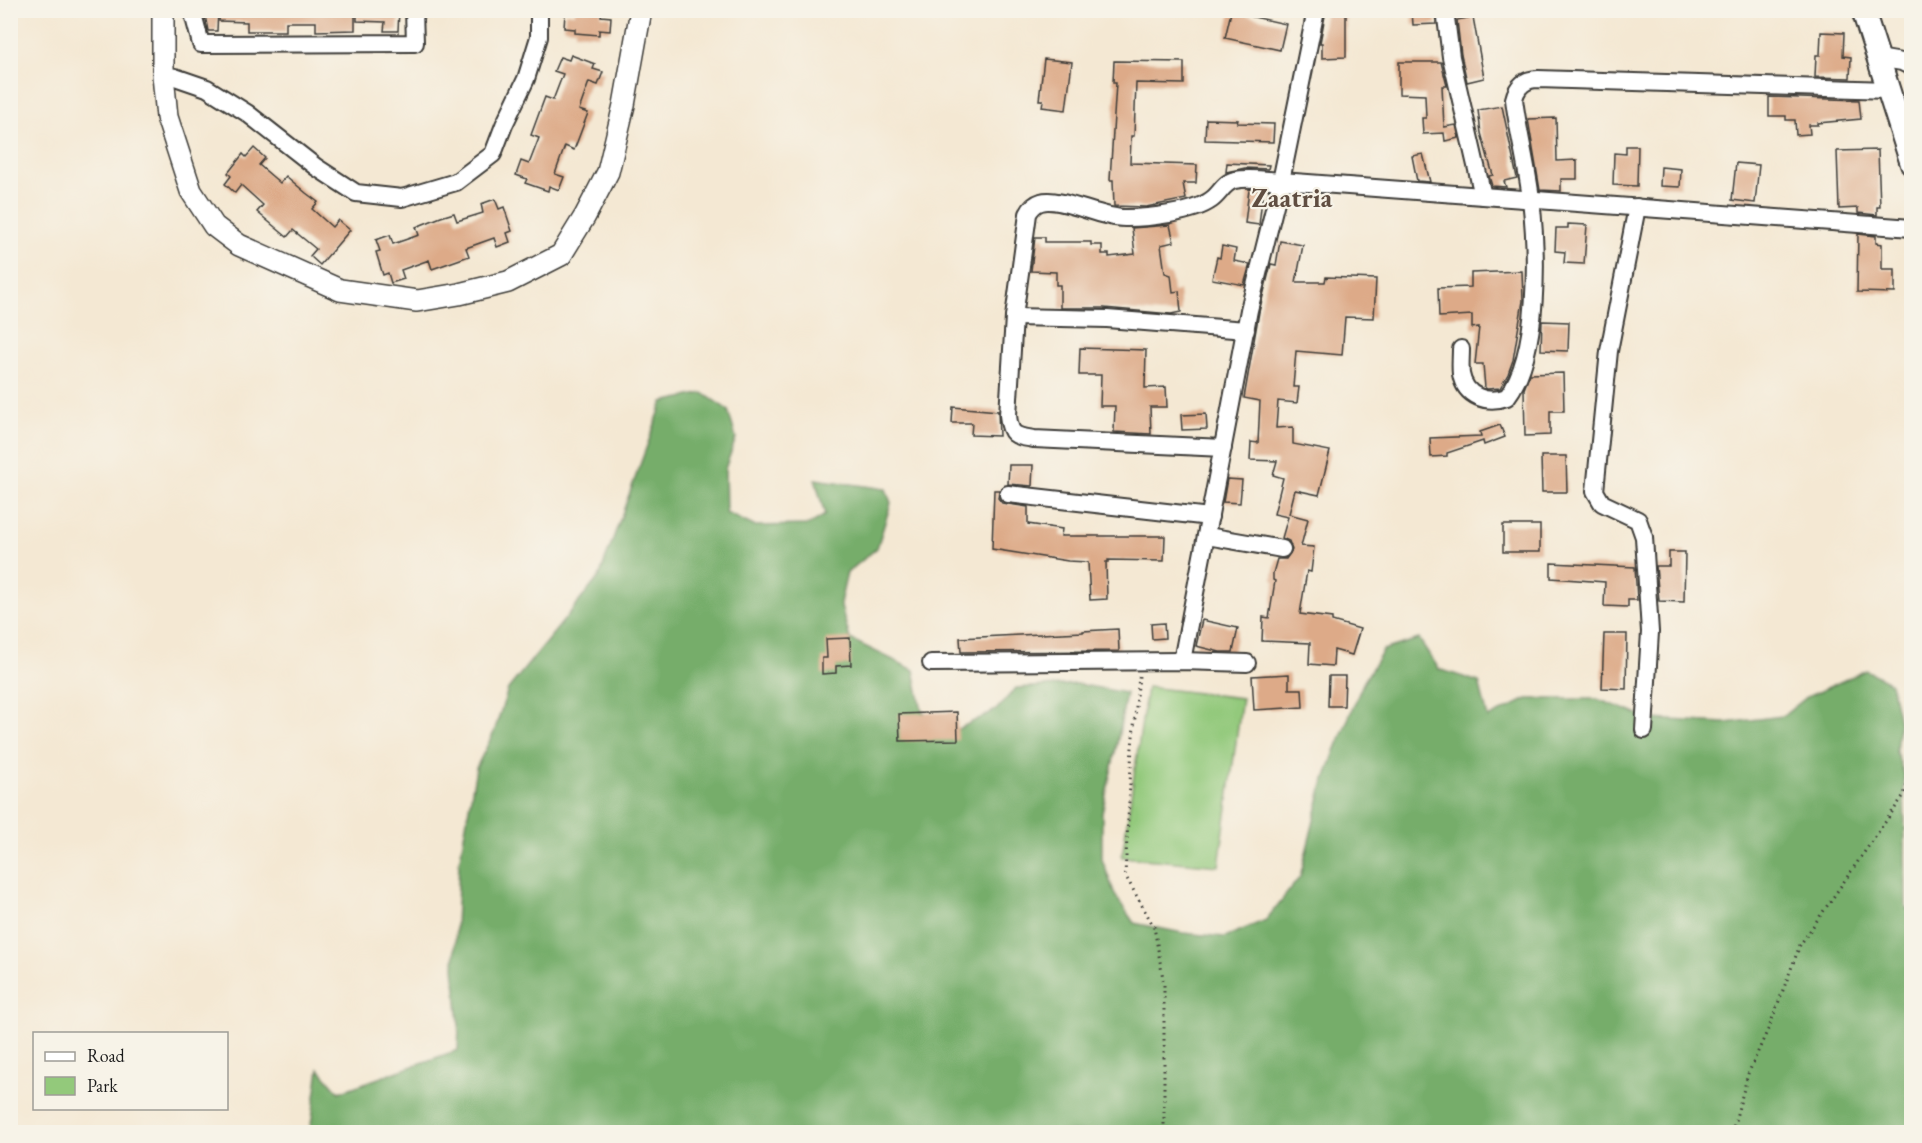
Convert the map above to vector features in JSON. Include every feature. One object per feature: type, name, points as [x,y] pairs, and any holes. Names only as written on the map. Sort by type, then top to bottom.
[{"type":"main road","points":[[1863,10],[1911,164]]},
{"type":"street","points":[[163,10],[163,75],[167,117],[191,191],[214,226],[239,245],[340,290],[417,302],[508,282],[561,255],[608,172],[624,105],[641,10]]},
{"type":"street","points":[[192,10],[201,44],[414,43],[414,10]]},
{"type":"street","points":[[163,75],[207,88],[247,112],[316,167],[356,193],[402,198],[456,182],[494,154],[504,125],[526,79],[539,37],[539,10]]},
{"type":"street","points":[[1182,661],[1246,330],[1281,181],[1316,10]]},
{"type":"street","points":[[1444,10],[1451,57],[1483,196]]},
{"type":"street","points":[[1878,58],[1902,62],[1911,67]]},
{"type":"street","points":[[1461,349],[1461,375],[1471,394],[1483,399],[1497,400],[1507,397],[1518,378],[1530,330],[1535,276],[1531,199],[1514,99],[1519,86],[1531,79],[1888,90]]},
{"type":"street","points":[[1223,448],[1034,439],[1016,436],[1010,429],[1008,415],[1014,317],[1028,214],[1033,206],[1043,201],[1060,203],[1100,215],[1125,219],[1190,209],[1211,201],[1227,183],[1236,179],[1911,228]]},
{"type":"street","points":[[1637,207],[1609,351],[1595,491],[1602,503],[1638,520],[1644,537],[1650,632],[1644,730]]},
{"type":"street","points":[[1014,317],[1107,319],[1246,330]]},
{"type":"street","points":[[1008,494],[1210,517]]},
{"type":"street","points":[[1206,536],[1282,549]]},
{"type":"street","points":[[931,663],[1182,661],[1247,663]]},
{"type":"path","points":[[1140,662],[1132,747],[1125,875],[1154,927],[1164,984],[1164,1132]]},
{"type":"path","points":[[1732,1132],[1748,1074],[1770,1025],[1800,945],[1904,795],[1911,769]]},
{"type":"green space","points":[[703,393],[728,410],[736,438],[725,469],[726,513],[754,526],[809,525],[825,515],[815,479],[886,489],[891,503],[877,548],[847,573],[840,603],[850,639],[914,670],[922,711],[952,732],[996,710],[1016,688],[1078,684],[1126,693],[1102,813],[1102,859],[1115,895],[1134,923],[1183,933],[1225,937],[1266,920],[1300,877],[1322,788],[1335,751],[1363,683],[1383,650],[1419,639],[1439,669],[1479,682],[1488,718],[1527,699],[1597,699],[1651,719],[1725,723],[1783,716],[1807,697],[1866,670],[1891,683],[1899,722],[1896,752],[1904,774],[1906,909],[1912,907],[1911,1132],[310,1132],[319,1069],[339,1092],[458,1050],[459,1026],[454,967],[459,864],[476,768],[494,732],[508,689],[599,577],[663,402]]},
{"type":"green space","points":[[1147,687],[1242,698],[1219,866],[1122,857]]},
{"type":"building","points":[[204,10],[218,10],[217,31],[208,31]]},
{"type":"building","points":[[220,10],[355,10],[355,30],[316,31],[316,22],[286,22],[286,31],[247,31],[247,22],[219,21]]},
{"type":"building","points":[[357,10],[399,10],[398,31],[384,31],[385,22],[357,21]]},
{"type":"building","points":[[575,10],[602,10],[601,16],[611,17],[610,31],[599,30],[599,35],[575,33],[575,29],[564,28],[565,13],[575,14]]},
{"type":"building","points":[[1326,10],[1346,10],[1346,57],[1322,58],[1322,43],[1320,43]]},
{"type":"building","points":[[1412,10],[1435,10],[1436,24],[1413,25]]},
{"type":"building","points":[[1231,12],[1286,24],[1280,50],[1225,38]]},
{"type":"building","points":[[1473,17],[1484,78],[1467,82],[1457,20]]},
{"type":"building","points":[[1821,32],[1844,33],[1843,56],[1851,57],[1850,78],[1815,77],[1816,55],[1820,55]]},
{"type":"building","points":[[571,55],[595,64],[593,69],[603,72],[598,85],[589,82],[579,110],[588,113],[574,150],[565,146],[555,174],[564,177],[559,190],[549,186],[548,191],[525,183],[527,179],[516,175],[521,161],[529,164],[539,138],[531,135],[545,97],[553,100],[563,74],[554,71],[560,57],[569,60]]},
{"type":"building","points":[[1044,59],[1072,62],[1066,110],[1042,107],[1043,100],[1039,100]]},
{"type":"building","points":[[1114,61],[1184,62],[1184,84],[1136,83],[1134,136],[1131,136],[1130,163],[1197,165],[1196,183],[1183,183],[1186,199],[1146,207],[1114,206],[1113,180],[1110,180],[1116,83],[1113,83]]},
{"type":"building","points":[[1399,62],[1441,62],[1447,86],[1442,86],[1444,127],[1456,125],[1459,138],[1445,141],[1444,133],[1423,134],[1422,118],[1426,118],[1425,95],[1399,94]]},
{"type":"building","points":[[1769,97],[1859,100],[1861,119],[1809,125],[1810,134],[1796,135],[1795,120],[1786,120],[1786,116],[1769,116]]},
{"type":"building","points":[[1502,106],[1517,178],[1504,181],[1506,187],[1492,186],[1489,176],[1493,175],[1481,133],[1478,110]]},
{"type":"building","points":[[1556,118],[1557,161],[1577,160],[1577,179],[1561,179],[1561,191],[1540,190],[1528,119]]},
{"type":"building","points":[[1206,119],[1274,124],[1273,142],[1205,140]]},
{"type":"building","points":[[1626,146],[1638,146],[1637,186],[1613,185],[1614,153],[1626,154]]},
{"type":"building","points":[[254,148],[265,158],[259,165],[280,183],[286,176],[318,202],[312,209],[332,227],[338,220],[350,230],[320,265],[310,256],[316,249],[293,230],[287,237],[257,212],[263,205],[241,185],[235,193],[225,184],[231,176],[228,173],[243,154],[246,157]]},
{"type":"building","points":[[1878,150],[1880,207],[1877,207],[1877,215],[1858,213],[1858,208],[1839,209],[1837,151]]},
{"type":"building","points":[[1423,154],[1430,182],[1417,181],[1412,156]]},
{"type":"building","points":[[1227,163],[1269,165],[1268,169],[1245,168],[1226,172]]},
{"type":"building","points":[[1736,163],[1759,165],[1755,203],[1732,200]]},
{"type":"building","points":[[1661,167],[1681,169],[1680,187],[1660,186]]},
{"type":"building","points":[[1249,189],[1263,190],[1259,225],[1245,223]]},
{"type":"building","points":[[495,199],[499,209],[504,207],[512,231],[507,233],[510,242],[497,247],[494,238],[466,248],[469,256],[432,269],[429,260],[401,270],[404,279],[391,283],[388,273],[383,275],[376,252],[380,251],[376,240],[390,235],[393,244],[419,235],[416,227],[441,217],[454,213],[457,221],[483,213],[481,204]]},
{"type":"building","points":[[1568,224],[1587,225],[1584,264],[1564,263],[1565,252],[1555,251],[1556,228],[1568,228]]},
{"type":"building","points":[[1170,225],[1174,242],[1161,245],[1165,273],[1171,275],[1173,292],[1179,291],[1181,312],[1171,314],[1104,308],[1060,308],[1060,285],[1056,285],[1056,272],[1031,271],[1035,237],[1045,237],[1045,242],[1091,242],[1091,245],[1102,245],[1102,254],[1109,254],[1109,257],[1135,254],[1132,228]]},
{"type":"building","points":[[1858,234],[1876,236],[1876,243],[1882,244],[1882,269],[1895,269],[1895,293],[1857,292]]},
{"type":"building","points":[[1280,241],[1303,245],[1296,282],[1325,282],[1326,277],[1376,279],[1374,318],[1345,317],[1342,355],[1296,351],[1293,387],[1299,387],[1297,403],[1278,401],[1276,428],[1293,427],[1293,444],[1330,451],[1319,495],[1295,490],[1289,514],[1308,519],[1301,546],[1314,547],[1311,572],[1307,571],[1300,614],[1332,618],[1332,621],[1360,629],[1352,655],[1334,650],[1333,666],[1309,664],[1310,643],[1262,641],[1263,617],[1269,618],[1275,581],[1273,573],[1277,559],[1286,559],[1292,550],[1289,541],[1282,538],[1288,517],[1274,514],[1283,478],[1273,475],[1277,461],[1250,460],[1251,442],[1258,443],[1260,401],[1244,398],[1259,312],[1271,264],[1276,265]]},
{"type":"building","points":[[1222,246],[1236,249],[1234,261],[1250,264],[1244,285],[1212,279]]},
{"type":"building","points":[[1522,271],[1523,301],[1513,360],[1500,388],[1487,389],[1485,388],[1483,364],[1475,364],[1479,327],[1472,328],[1472,315],[1439,317],[1438,288],[1471,287],[1471,273]]},
{"type":"building","points":[[1542,321],[1569,322],[1568,351],[1541,350]]},
{"type":"building","points":[[1080,348],[1146,350],[1145,388],[1166,387],[1167,407],[1150,407],[1151,434],[1114,432],[1115,406],[1100,406],[1101,375],[1079,375]]},
{"type":"building","points":[[1563,373],[1564,411],[1550,411],[1550,435],[1525,436],[1524,389],[1530,374]]},
{"type":"building","points":[[953,407],[998,411],[999,436],[971,435],[972,423],[952,423]]},
{"type":"building","points":[[1206,414],[1207,429],[1182,430],[1181,415]]},
{"type":"building","points":[[1500,425],[1505,437],[1484,445],[1483,441],[1447,453],[1447,456],[1431,457],[1430,438],[1481,436],[1480,432]]},
{"type":"building","points":[[1541,456],[1566,456],[1567,492],[1542,492]]},
{"type":"building","points":[[1009,465],[1033,465],[1032,486],[1008,484]]},
{"type":"building","points":[[1227,479],[1242,480],[1240,503],[1223,502]]},
{"type":"building","points":[[994,490],[999,490],[998,498],[1002,503],[1028,507],[1028,524],[1062,529],[1061,536],[1165,536],[1164,561],[1108,560],[1106,562],[1107,599],[1090,600],[1088,562],[992,549]]},
{"type":"building","points":[[1503,525],[1540,525],[1540,552],[1503,552]]},
{"type":"building","points":[[1669,552],[1685,552],[1684,602],[1659,601],[1656,566],[1669,566]]},
{"type":"building","points":[[1551,563],[1635,567],[1637,600],[1628,600],[1628,607],[1604,606],[1605,582],[1551,578]]},
{"type":"building","points":[[1202,620],[1238,628],[1233,652],[1220,652],[1196,646]]},
{"type":"building","points":[[1164,623],[1165,638],[1152,639],[1151,624]]},
{"type":"building","points":[[1118,629],[1119,651],[961,652],[960,638]]},
{"type":"building","points":[[1604,634],[1627,634],[1626,689],[1602,688]]},
{"type":"building","points":[[850,638],[851,665],[836,666],[836,673],[822,674],[822,658],[827,658],[826,639]]},
{"type":"building","points":[[1289,674],[1289,689],[1302,689],[1303,707],[1254,710],[1252,676]]},
{"type":"building","points":[[1329,676],[1345,676],[1344,706],[1328,706]]},
{"type":"building","points":[[957,712],[958,740],[900,741],[899,714]]},
{"type":"district","name":"Zaatria","points":[[1292,197]]}]
